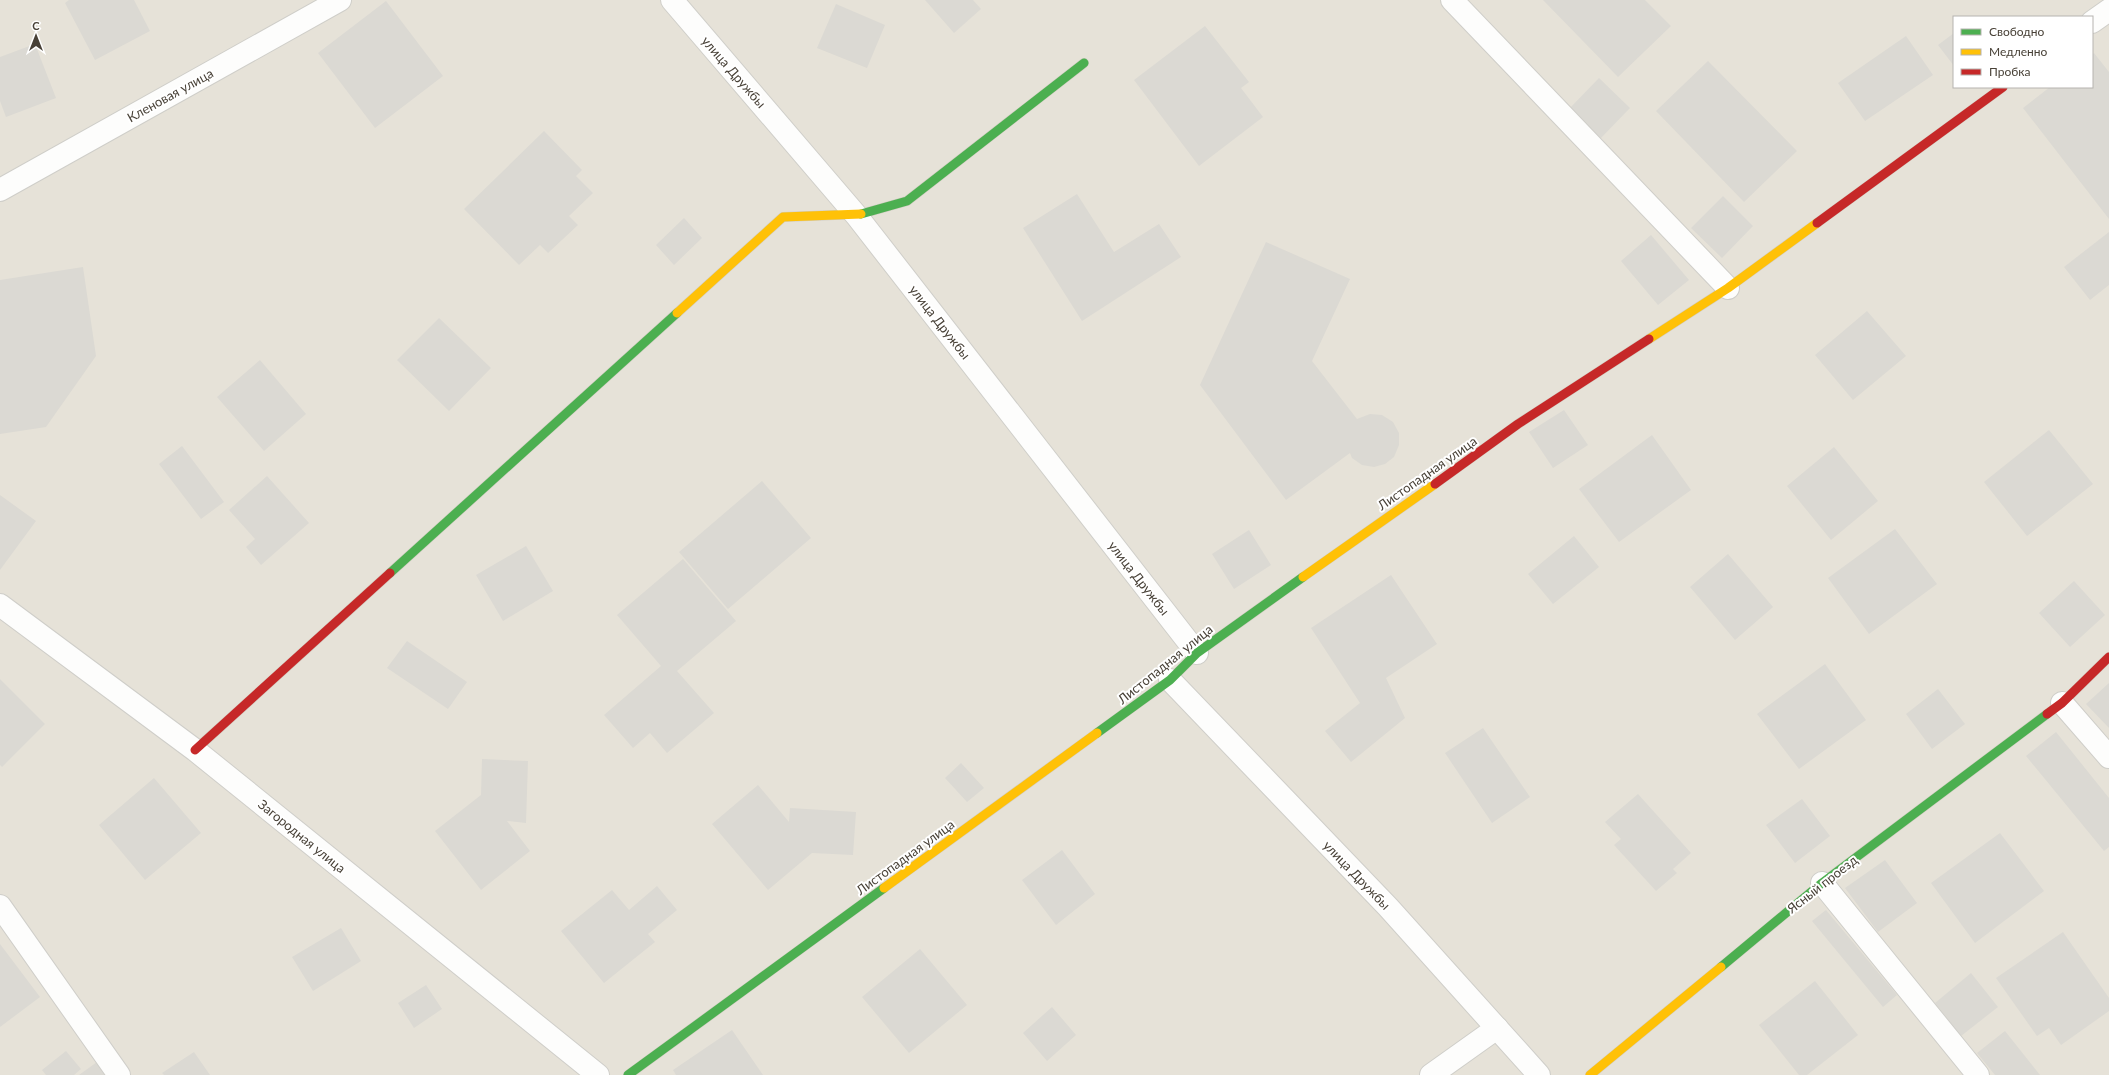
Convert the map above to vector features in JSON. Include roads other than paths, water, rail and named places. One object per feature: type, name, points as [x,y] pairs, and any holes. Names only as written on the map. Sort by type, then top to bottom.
[{"type":"street","name":"Кленовая улица","points":[[0,190],[340,0]]},
{"type":"street","name":"улица Дружбы","points":[[672,0],[856,215],[1197,653]]},
{"type":"street","points":[[1452,0],[1728,288]]},
{"type":"street","points":[[2093,21],[2109,10]]},
{"type":"street","points":[[195,750],[783,217],[856,215],[906,201],[1084,63]]},
{"type":"street","name":"Листопадная улица","points":[[628,1075],[1170,680],[1197,653],[1518,424],[1728,288],[2002,88]]},
{"type":"street","name":"Загородная улица","points":[[0,605],[195,750],[598,1075]]},
{"type":"street","name":"Ясный проезд","points":[[1590,1075],[1822,883],[2062,702],[2109,657]]},
{"type":"street","name":"улица Дружбы","points":[[1170,680],[1388,907],[1539,1075]]},
{"type":"street","points":[[2062,702],[2109,757]]},
{"type":"street","points":[[1822,883],[1978,1075]]},
{"type":"street","points":[[0,906],[119,1075]]},
{"type":"street","points":[[1431,1075],[1497,1028]]}]
